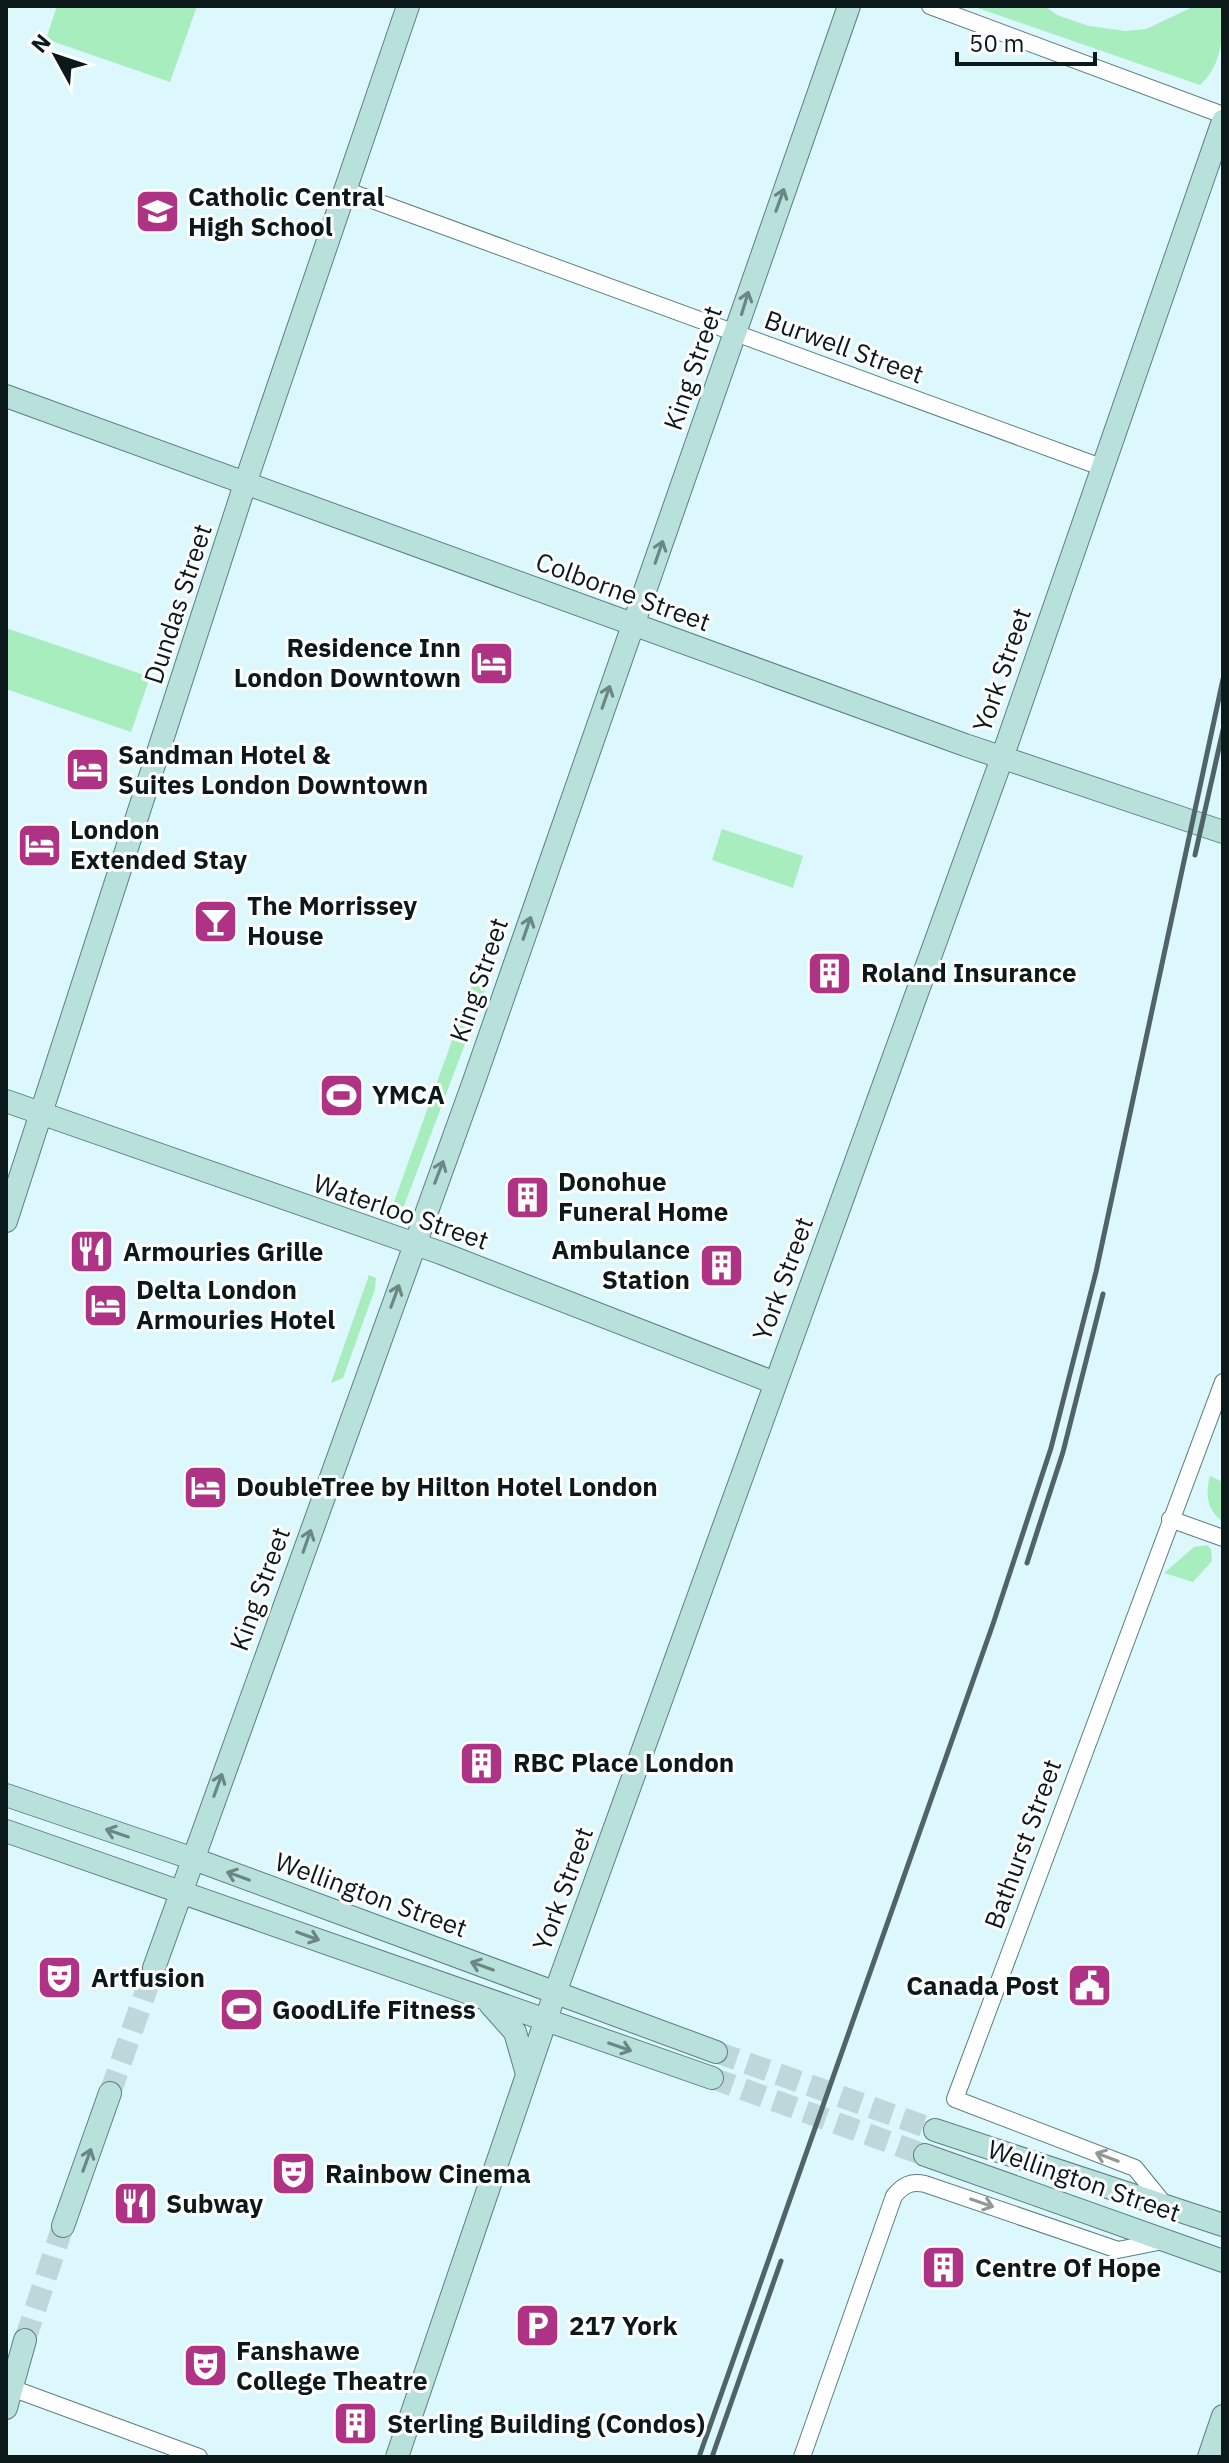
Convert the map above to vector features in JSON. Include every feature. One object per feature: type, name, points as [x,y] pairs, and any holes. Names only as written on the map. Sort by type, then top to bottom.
[{"type":"main road","name":"Dundas Street","points":[[6,1221],[246,481],[408,6]]},
{"type":"main road","name":"King Street","points":[[154,1968],[191,1858],[474,1081],[849,6]]},
{"type":"main road","name":"York Street","points":[[397,2457],[555,1993],[1002,758],[1223,121]]},
{"type":"main road","name":"Colborne Street","points":[[6,396],[1002,758],[1223,832]]},
{"type":"main road","name":"Waterloo Street","points":[[6,1101],[412,1246],[441,1253],[775,1383]]},
{"type":"main road","name":"Wellington Street","points":[[6,1795],[191,1858],[716,2052]]},
{"type":"main road","points":[[6,1831],[712,2078]]},
{"type":"main road","points":[[486,2001],[515,2032],[527,2076]]},
{"type":"main road","points":[[63,2226],[110,2093]]},
{"type":"main road","name":"Wellington Street","points":[[935,2130],[1223,2225]]},
{"type":"main road","name":"Wellington Street","points":[[925,2155],[1223,2261]]},
{"type":"main road","points":[[8,2394],[25,2340]]},
{"type":"main road","points":[[1209,2457],[1223,2416]]},
{"type":"street","points":[[930,6],[1223,115]]},
{"type":"street","name":"Burwell Street","points":[[345,190],[1101,467]]},
{"type":"street","name":"Bathurst Street","points":[[1165,2205],[1135,2168],[955,2099],[1223,1382]]},
{"type":"street","points":[[1170,1519],[1223,1538]]},
{"type":"street","points":[[802,2457],[894,2196],[908,2184],[925,2184],[1118,2250],[1169,2240]]},
{"type":"street","points":[[8,2394],[199,2457]]},
{"type":"green space","points":[[57,6],[197,6],[170,82],[46,39]]},
{"type":"green space","points":[[972,6],[1045,6],[1057,15],[1089,26],[1125,31],[1146,29],[1195,6],[1223,6],[1222,38],[1213,68],[1200,85]]},
{"type":"green space","points":[[6,628],[150,677],[131,732],[6,689]]},
{"type":"green space","points":[[722,829],[803,856],[793,888],[712,860]]},
{"type":"green space","points":[[477,971],[489,980],[404,1206],[396,1208],[394,1202]]},
{"type":"green space","points":[[369,1275],[376,1278],[375,1289],[343,1378],[331,1383]]},
{"type":"green space","points":[[1210,1476],[1223,1482],[1223,1522],[1209,1502]]},
{"type":"green space","points":[[1207,1545],[1211,1549],[1212,1561],[1193,1582],[1164,1573],[1194,1547]]},
{"type":"tunnel","points":[[110,2093],[154,1968]]},
{"type":"tunnel","points":[[716,2052],[935,2130]]},
{"type":"tunnel","points":[[712,2078],[925,2155]]},
{"type":"tunnel","points":[[25,2340],[63,2226]]},
{"type":"railway","points":[[699,2457],[993,1624],[1051,1448],[1096,1272],[1223,679]]},
{"type":"railway","points":[[1195,855],[1223,730]]},
{"type":"railway","points":[[1027,1563],[1063,1452],[1103,1294]]},
{"type":"railway","points":[[712,2457],[781,2261]]},
{"type":"place","name":"Catholic Central High School","points":[[157,212]]},
{"type":"place","name":"Residence Inn London Downtown","points":[[492,663]]},
{"type":"place","name":"Sandman Hotel & Suites London Downtown","points":[[87,770]]},
{"type":"place","name":"London Extended Stay","points":[[39,845]]},
{"type":"place","name":"The Morrissey House","points":[[216,921]]},
{"type":"place","name":"Roland Insurance","points":[[830,973]]},
{"type":"place","name":"YMCA","points":[[341,1095]]},
{"type":"place","name":"Donohue Funeral Home","points":[[527,1197]]},
{"type":"place","name":"Armouries Grille","points":[[92,1252]]},
{"type":"place","name":"Ambulance Station","points":[[721,1265]]},
{"type":"place","name":"Delta London Armouries Hotel","points":[[105,1305]]},
{"type":"place","name":"DoubleTree by Hilton Hotel London","points":[[205,1487]]},
{"type":"place","name":"RBC Place London","points":[[482,1763]]},
{"type":"place","name":"Artfusion","points":[[60,1978]]},
{"type":"place","name":"Canada Post","points":[[1090,1986]]},
{"type":"place","name":"GoodLife Fitness","points":[[241,2010]]},
{"type":"place","name":"Rainbow Cinema","points":[[294,2174]]},
{"type":"place","name":"Subway","points":[[135,2204]]},
{"type":"place","name":"Centre Of Hope","points":[[944,2268]]},
{"type":"place","name":"217 York","points":[[538,2326]]},
{"type":"place","name":"Fanshawe College Theatre","points":[[205,2366]]},
{"type":"place","name":"Sterling Building (Condos)","points":[[356,2424]]}]
